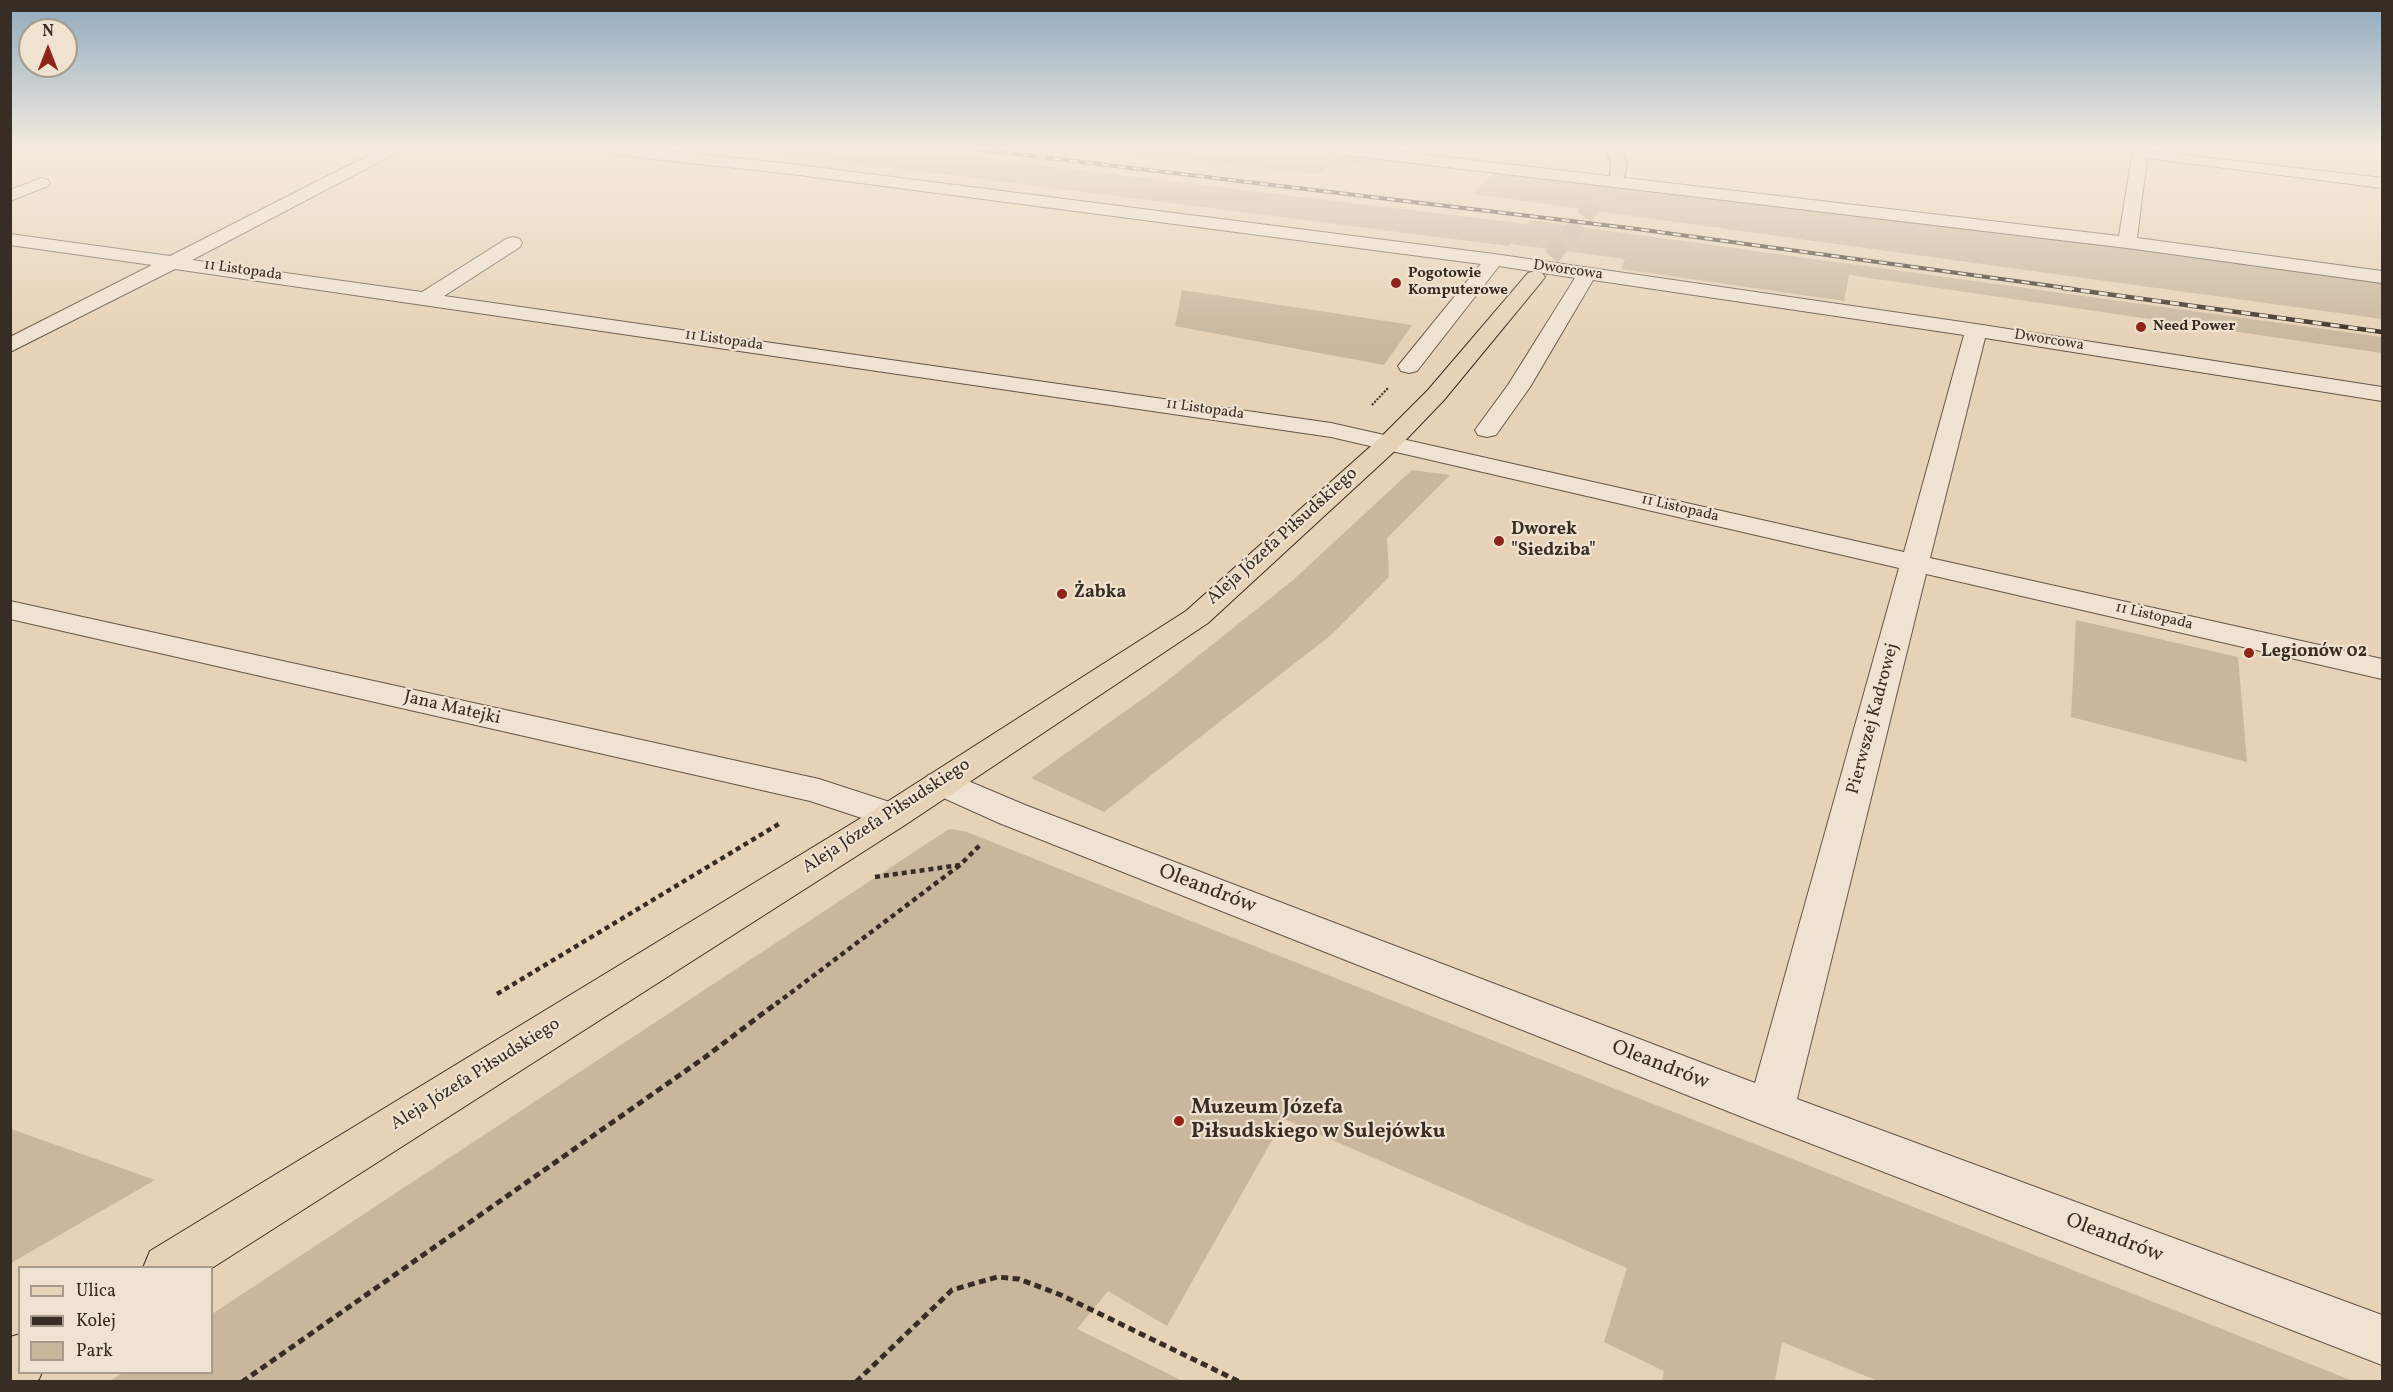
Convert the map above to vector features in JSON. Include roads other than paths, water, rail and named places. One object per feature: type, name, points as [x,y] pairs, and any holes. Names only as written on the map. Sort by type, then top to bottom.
[{"type":"main road","name":"Aleja Józefa Piłsudskiego","points":[[171,1266],[892,816],[956,790],[1197,617],[1389,443],[1444,386],[1535,277]]},
{"type":"street","points":[[10,346],[177,262],[182,257],[266,214]]},
{"type":"street","name":"Dworcowa","points":[[1138,214],[1588,273],[1976,330],[2382,394]]},
{"type":"street","points":[[1895,214],[2127,242],[2382,277]]},
{"type":"street","points":[[2127,242],[2131,214]]},
{"type":"street","name":"11 Listopada","points":[[10,239],[1284,422],[1389,443],[2382,669]]},
{"type":"street","points":[[427,298],[513,243]]},
{"type":"street","points":[[1409,366],[1494,260]]},
{"type":"street","points":[[1487,430],[1518,387],[1588,273]]},
{"type":"street","name":"Pierwszej Kadrowej","points":[[1771,1109],[1917,563],[1976,330]]},
{"type":"street","name":"Jana Matejki","points":[[10,610],[819,791],[892,816]]},
{"type":"street","name":"Oleandrów","points":[[956,790],[1012,814],[1771,1109],[2382,1340]]},
{"type":"tunnel","points":[[1535,277],[1586,214]]},
{"type":"railway","points":[[1512,214],[2074,289]]},
{"type":"railway","points":[[2063,288],[2382,332]]},
{"type":"place","name":"Pogotowie Komputerowe","points":[[1396,283]]},
{"type":"place","name":"Need Power","points":[[2141,327]]},
{"type":"place","name":"Dworek \"Siedziba\"","points":[[1499,541]]},
{"type":"place","name":"Żabka","points":[[1062,594]]},
{"type":"place","name":"Legionów 02","points":[[2249,653]]},
{"type":"place","name":"Muzeum Józefa Piłsudskiego w Sulejówku","points":[[1179,1121]]}]
